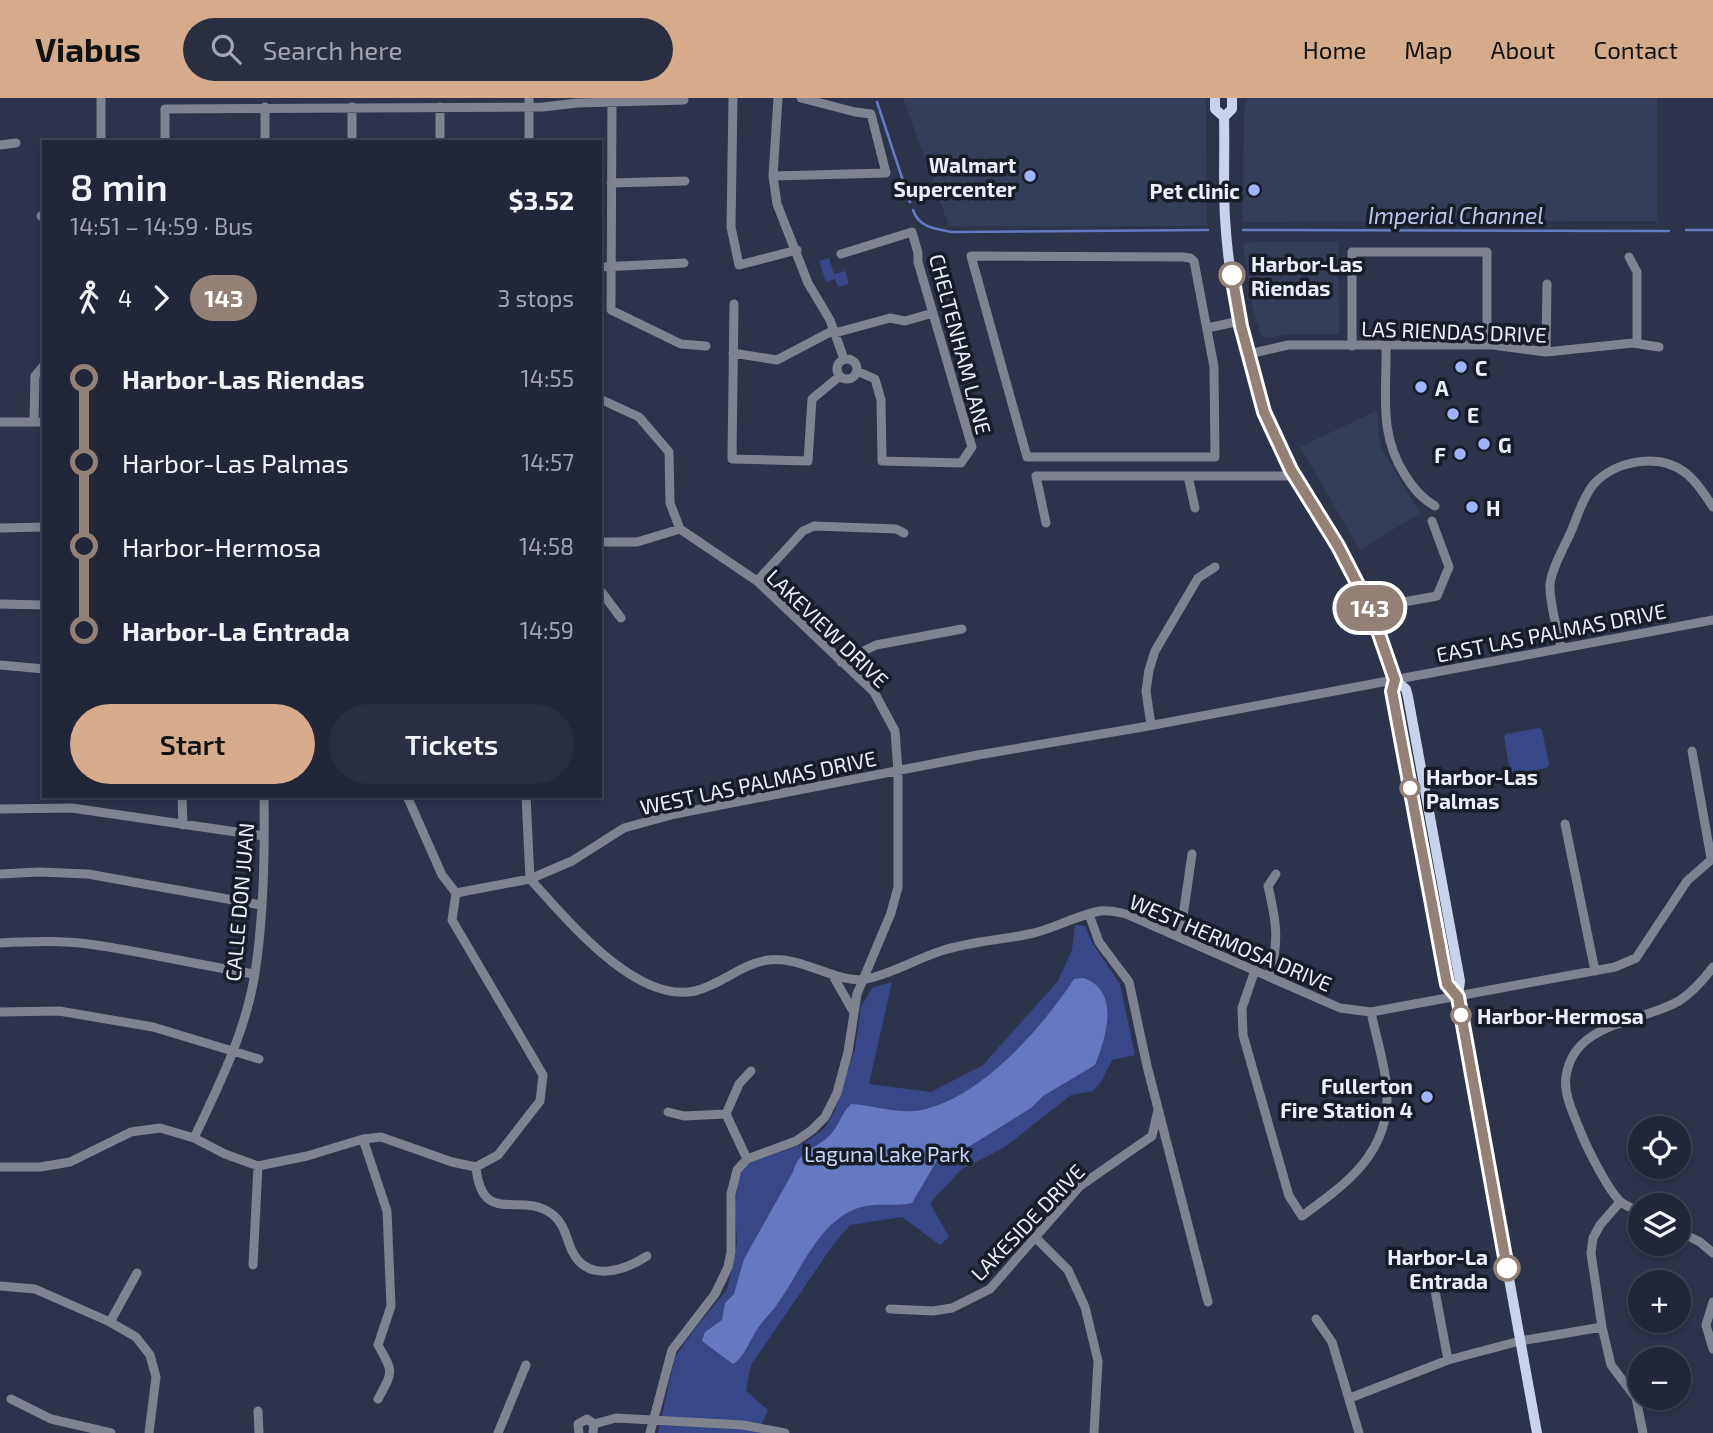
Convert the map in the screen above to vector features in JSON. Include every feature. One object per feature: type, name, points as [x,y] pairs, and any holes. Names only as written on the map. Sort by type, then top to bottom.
[{"type":"main road","points":[[1215,98],[1215,109],[1224,117]]},
{"type":"main road","points":[[1232,98],[1232,109],[1224,117],[1225,217],[1240,321],[1264,412],[1294,476],[1338,546],[1370,608],[1395,680],[1392,691],[1447,984],[1458,997],[1537,1433]]},
{"type":"street","points":[[101,98],[101,140]]},
{"type":"street","points":[[733,98],[731,227],[738,265],[796,250]]},
{"type":"street","points":[[778,98],[773,176],[779,210],[811,290],[835,332],[845,359]]},
{"type":"street","points":[[773,176],[886,173],[872,114],[801,98]]},
{"type":"street","points":[[165,140],[165,109],[440,107],[684,100]]},
{"type":"street","points":[[612,101],[611,310],[681,344],[706,346]]},
{"type":"street","points":[[529,103],[529,140]]},
{"type":"street","points":[[265,107],[265,140]]},
{"type":"street","points":[[352,107],[352,140]]},
{"type":"street","points":[[440,107],[440,140]]},
{"type":"street","points":[[0,145],[16,143]]},
{"type":"street","points":[[611,183],[685,181]]},
{"type":"street","name":"CHELTENHAM LANE","points":[[841,254],[912,232],[918,262],[972,447],[961,463],[882,461],[881,400],[874,378],[857,371]]},
{"type":"street","points":[[1352,346],[1352,252],[1487,252],[1487,345]]},
{"type":"street","points":[[971,256],[1190,258],[1196,267],[1207,328],[1214,367],[1215,457],[1027,457],[971,256]]},
{"type":"street","points":[[1629,257],[1637,272],[1637,343]]},
{"type":"street","points":[[602,267],[684,262]]},
{"type":"street","points":[[1546,352],[1547,284]]},
{"type":"street","points":[[734,304],[732,459],[808,461],[812,399],[840,376]]},
{"type":"street","points":[[733,353],[777,360],[835,332],[890,318],[905,321],[933,313]]},
{"type":"street","points":[[1207,328],[1240,321]]},
{"type":"street","name":"LAS RIENDAS DRIVE","points":[[1248,354],[1288,345],[1487,345],[1546,352],[1637,343],[1659,346]]},
{"type":"street","points":[[1387,346],[1386,418],[1389,442],[1409,481],[1423,499],[1435,506]]},
{"type":"street","points":[[840,376],[850,378],[857,371],[854,362],[845,359]]},
{"type":"street","points":[[840,376],[838,365],[845,359]]},
{"type":"street","points":[[0,422],[39,422],[35,376],[42,367]]},
{"type":"street","points":[[602,400],[639,417],[669,452],[670,503],[680,529],[637,542],[602,542]]},
{"type":"street","points":[[1561,648],[1551,579],[1586,498],[1598,480],[1633,463],[1665,463],[1688,475],[1713,508]]},
{"type":"street","points":[[1046,523],[1036,476],[1294,476]]},
{"type":"street","points":[[1188,476],[1195,508]]},
{"type":"street","points":[[1370,608],[1437,596],[1449,567],[1432,522]]},
{"type":"street","points":[[757,581],[803,531],[814,526],[896,528],[904,533]]},
{"type":"street","points":[[0,528],[42,527]]},
{"type":"street","name":"LAKEVIEW DRIVE","points":[[680,529],[757,581],[874,692],[895,731],[898,771],[898,887],[891,913],[853,1011],[845,1068],[837,1093],[825,1117],[812,1130],[796,1141],[747,1159]]},
{"type":"street","points":[[1151,725],[1146,691],[1155,651],[1198,578],[1215,567]]},
{"type":"street","points":[[602,593],[621,618]]},
{"type":"street","points":[[0,604],[42,605]]},
{"type":"street","name":"EAST LAS PALMAS DRIVE","points":[[1395,680],[1713,620]]},
{"type":"street","points":[[841,662],[876,645],[962,629]]},
{"type":"street","points":[[0,665],[42,669]]},
{"type":"street","name":"WEST LAS PALMAS DRIVE","points":[[456,893],[530,879],[572,861],[624,828],[675,814],[1395,680]]},
{"type":"street","points":[[1692,751],[1712,858]]},
{"type":"street","points":[[72,798],[72,808]]},
{"type":"street","points":[[182,798],[183,825]]},
{"type":"street","name":"CALLE DON JUAN","points":[[194,1138],[234,1050],[255,974],[261,905],[264,798]]},
{"type":"street","points":[[0,1167],[40,1167],[70,1162],[131,1132],[160,1128],[194,1138],[225,1154],[258,1166],[307,1156],[363,1139],[381,1137],[452,1162],[476,1167],[498,1154],[540,1101],[543,1075],[452,920],[456,893],[442,875],[408,798]]},
{"type":"street","points":[[526,798],[530,879],[580,933],[639,980],[678,993],[700,990],[753,963],[770,960],[798,963],[832,974],[864,980]]},
{"type":"street","points":[[0,809],[72,808],[264,836]]},
{"type":"street","points":[[1565,824],[1595,971]]},
{"type":"street","points":[[1180,937],[1192,854]]},
{"type":"street","name":"WEST HERMOSA DRIVE","points":[[864,980],[943,950],[1032,933],[1105,911],[1121,913],[1180,937],[1340,1008],[1371,1012],[1615,967],[1636,958],[1687,881],[1712,858]]},
{"type":"street","points":[[0,874],[88,874],[261,905]]},
{"type":"street","points":[[1269,976],[1276,954],[1277,923],[1268,886],[1276,874]]},
{"type":"street","points":[[1089,914],[1099,942],[1129,982],[1139,1032],[1208,1302]]},
{"type":"street","points":[[0,943],[37,941],[100,945],[179,962],[255,974]]},
{"type":"street","points":[[1255,970],[1242,1008],[1243,1035],[1289,1196],[1302,1216],[1341,1187],[1373,1153],[1386,1121],[1387,1090],[1371,1012]]},
{"type":"street","points":[[832,974],[853,1011]]},
{"type":"street","points":[[1628,1206],[1620,1202],[1589,1153],[1570,1103],[1565,1078],[1572,1057],[1583,1042],[1597,1032],[1653,1013],[1681,999],[1711,974]]},
{"type":"street","points":[[0,1012],[59,1011],[153,1027],[260,1059]]},
{"type":"street","points":[[650,1433],[672,1350],[715,1294],[726,1274],[731,1252],[733,1180],[739,1166],[747,1159],[726,1114],[739,1084],[751,1070]]},
{"type":"street","name":"LAKESIDE DRIVE","points":[[890,1309],[933,1311],[953,1308],[976,1298],[996,1284],[1080,1186],[1152,1136],[1159,1108]]},
{"type":"street","points":[[668,1112],[684,1116],[726,1114]]},
{"type":"street","points":[[363,1139],[387,1211],[391,1306],[378,1345],[391,1374],[378,1399]]},
{"type":"street","points":[[253,1265],[258,1166]]},
{"type":"street","points":[[476,1167],[478,1186],[486,1198],[498,1205],[543,1208],[555,1215],[565,1228],[573,1252],[581,1264],[595,1272],[612,1272],[630,1267],[647,1256]]},
{"type":"street","points":[[1620,1202],[1600,1225],[1593,1238],[1591,1253],[1611,1365],[1636,1398],[1643,1433]]},
{"type":"street","points":[[1036,1238],[1068,1270],[1086,1307],[1098,1361],[1094,1433]]},
{"type":"street","points":[[1691,1238],[1713,1253]]},
{"type":"street","points":[[110,1322],[137,1273]]},
{"type":"street","points":[[1433,1280],[1448,1360]]},
{"type":"street","points":[[0,1286],[35,1289],[110,1322],[136,1337],[150,1355],[156,1377],[149,1433]]},
{"type":"street","points":[[1713,1302],[1706,1325],[1713,1349]]},
{"type":"street","points":[[1316,1319],[1332,1342],[1359,1433]]},
{"type":"street","points":[[1350,1398],[1448,1360],[1520,1341],[1602,1326]]},
{"type":"street","points":[[498,1433],[526,1365]]},
{"type":"street","points":[[11,1399],[51,1419],[111,1433]]},
{"type":"street","points":[[258,1411],[259,1433]]},
{"type":"street","points":[[579,1433],[578,1427],[582,1420],[590,1420],[594,1428],[616,1418],[743,1426],[785,1433]]},
{"type":"shaded area","points":[[903,98],[1206,98],[1207,226],[949,226]]},
{"type":"shaded area","points":[[1247,98],[1657,98],[1657,221],[1242,222],[1244,115]]},
{"type":"shaded area","points":[[1338,242],[1339,334],[1287,334],[1267,338],[1261,336],[1252,306],[1243,244]]},
{"type":"shaded area","points":[[1378,410],[1378,433],[1383,451],[1420,513],[1360,550],[1300,447]]},
{"type":"shaded area","points":[[1083,978],[1095,984],[1106,1004],[1106,1029],[1095,1065],[1043,1096],[1031,1108],[970,1146],[939,1157],[912,1203],[864,1206],[832,1224],[812,1249],[741,1357],[733,1364],[702,1341],[705,1332],[722,1320],[725,1303],[734,1294],[744,1259],[796,1164],[804,1154],[832,1133],[851,1104],[915,1111],[938,1105],[962,1094],[1006,1060],[1044,1019],[1074,979]]},
{"type":"green space","points":[[829,258],[834,274],[845,271],[849,284],[838,287],[835,279],[826,282],[819,261]]},
{"type":"green space","points":[[1539,728],[1542,730],[1549,764],[1547,768],[1514,774],[1510,772],[1504,737],[1506,734]]},
{"type":"green space","name":"Laguna Lake Park","points":[[1075,925],[1085,926],[1093,944],[1120,984],[1135,1055],[1112,1060],[1101,1082],[1093,1091],[1071,1095],[1005,1147],[962,1169],[930,1203],[949,1237],[940,1245],[902,1217],[850,1225],[833,1245],[751,1365],[746,1391],[768,1410],[758,1433],[658,1433],[675,1357],[727,1290],[737,1243],[735,1209],[738,1177],[752,1162],[803,1144],[824,1129],[835,1111],[855,1049],[861,1007],[872,988],[892,982],[869,1084],[931,1092],[983,1065],[1058,981],[1072,950]]},
{"type":"waterway","name":"Imperial Channel","points":[[877,102],[910,202]]},
{"type":"waterway","name":"Imperial Channel","points":[[913,210],[924,224],[952,232],[1208,230]]},
{"type":"waterway","name":"Imperial Channel","points":[[1243,230],[1669,231]]},
{"type":"waterway","name":"Imperial Channel","points":[[1686,230],[1713,230]]},
{"type":"bus line","name":"143","points":[[1232,275],[1241,326],[1264,412],[1291,470],[1338,546],[1370,608],[1389,656],[1395,680],[1392,691],[1447,984],[1458,997],[1507,1268]]},
{"type":"place","name":"Walmart Supercenter","points":[[1030,176]]},
{"type":"place","name":"Pet clinic","points":[[1254,190]]},
{"type":"place","name":"Harbor-Las Riendas","points":[[1232,275]]},
{"type":"place","name":"C","points":[[1461,367]]},
{"type":"place","name":"A","points":[[1421,387]]},
{"type":"place","name":"E","points":[[1453,414]]},
{"type":"place","name":"G","points":[[1484,444]]},
{"type":"place","name":"F","points":[[1460,454]]},
{"type":"place","name":"H","points":[[1472,507]]},
{"type":"place","name":"Harbor-Las Palmas","points":[[1410,788]]},
{"type":"place","name":"Harbor-Hermosa","points":[[1461,1015]]},
{"type":"place","name":"Fullerton Fire Station 4","points":[[1427,1097]]},
{"type":"place","name":"Harbor-La Entrada","points":[[1507,1268]]}]
